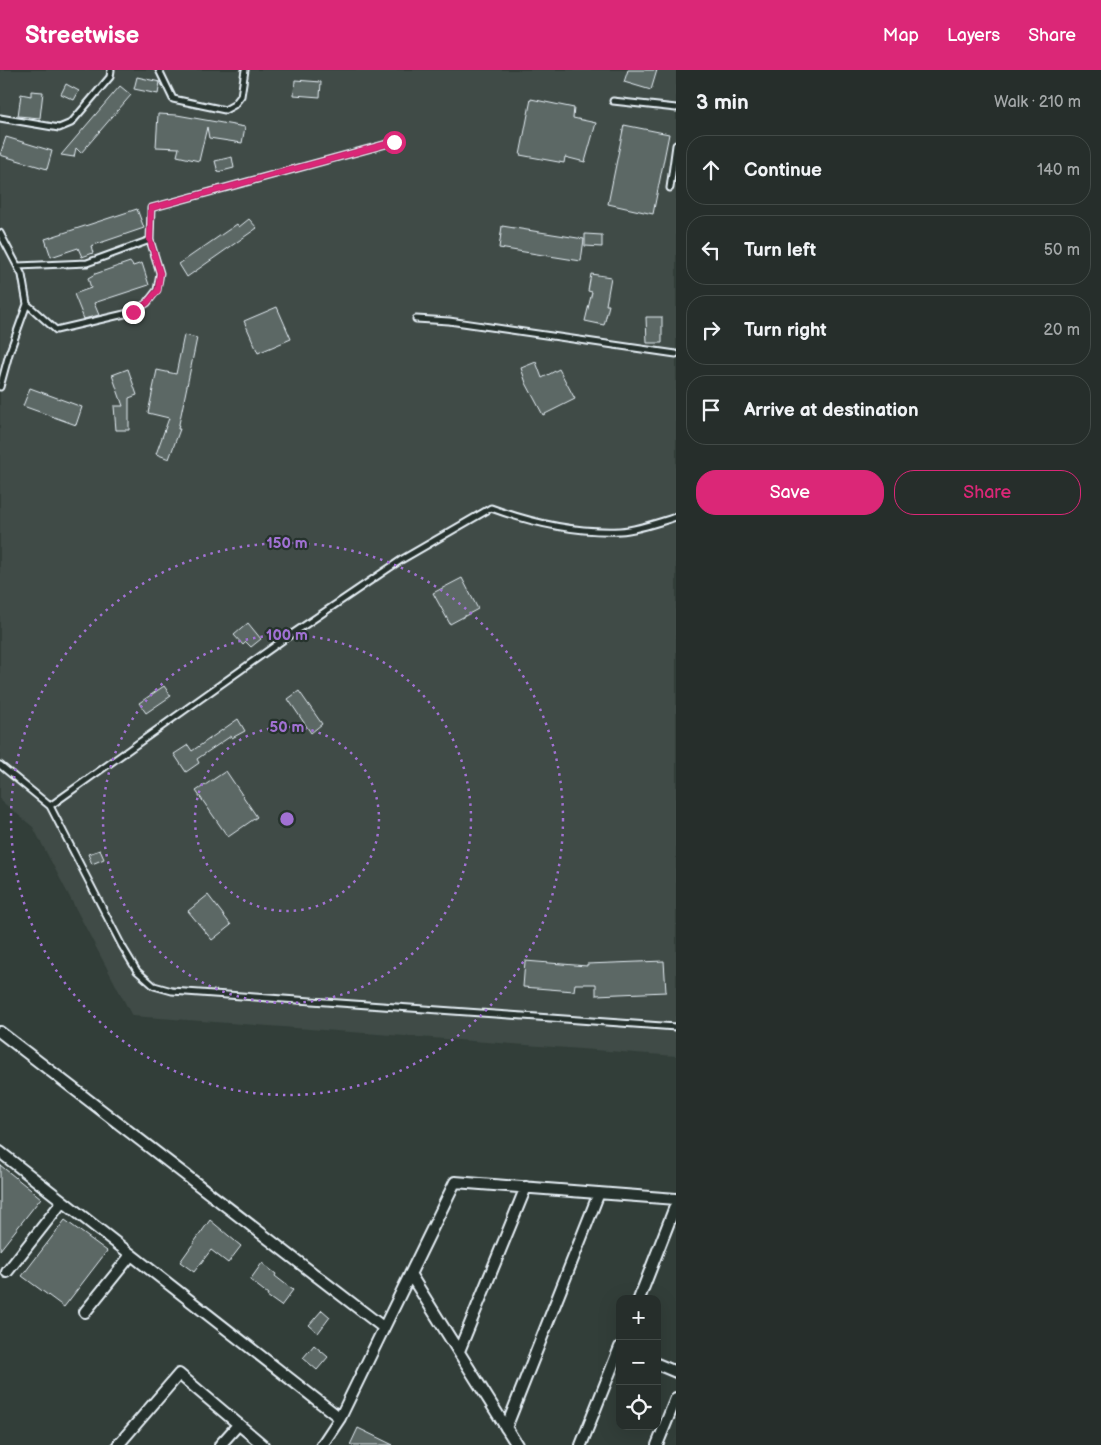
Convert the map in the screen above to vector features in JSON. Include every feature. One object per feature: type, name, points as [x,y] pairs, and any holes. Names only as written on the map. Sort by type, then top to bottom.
[{"type":"street","points":[[0,1032],[384,1328]]},
{"type":"street","points":[[0,1152],[340,1418]]},
{"type":"street","points":[[322,1445],[340,1418],[455,1182],[676,1198]]},
{"type":"street","points":[[459,1351],[526,1187]]},
{"type":"street","points":[[506,1428],[599,1193]]},
{"type":"street","points":[[7,1272],[62,1202]]},
{"type":"street","points":[[641,1295],[676,1204]]},
{"type":"street","points":[[85,1312],[131,1255]]},
{"type":"street","points":[[410,1274],[517,1445]]},
{"type":"street","points":[[581,1445],[616,1358]]},
{"type":"street","points":[[661,1366],[676,1372]]},
{"type":"street","points":[[118,1445],[178,1374],[263,1445]]},
{"type":"street","points":[[657,1445],[676,1398]]},
{"type":"street","points":[[220,1445],[238,1425]]},
{"type":"lane","points":[[0,118],[59,128],[71,123],[110,77],[111,70]]},
{"type":"lane","points":[[159,70],[173,99],[225,110],[234,105],[241,96],[244,70]]},
{"type":"lane","points":[[613,101],[676,108]]},
{"type":"lane","points":[[0,233],[18,266],[28,304],[56,330],[133,312],[147,303],[158,290],[160,273],[150,240],[151,208],[394,142]]},
{"type":"lane","points":[[670,188],[676,145]]},
{"type":"lane","points":[[18,266],[87,263],[150,240]]},
{"type":"lane","points":[[0,387],[2,369],[28,304]]},
{"type":"lane","points":[[416,319],[449,321],[676,354]]},
{"type":"lane","points":[[50,806],[283,640],[385,571],[491,508],[519,518],[574,530],[621,531],[676,517]]},
{"type":"lane","points":[[0,765],[50,806],[122,946],[137,971],[154,986],[172,991],[676,1027]]},
{"type":"shaded area","points":[[0,70],[676,70],[676,1056],[132,1016],[33,827],[0,800]]},
{"type":"building","points":[[628,70],[657,70],[651,90],[624,82]]},
{"type":"building","points":[[137,77],[160,82],[158,94],[134,89]]},
{"type":"building","points":[[295,80],[321,82],[320,97],[294,95]]},
{"type":"building","points":[[66,84],[79,91],[74,100],[61,94]]},
{"type":"building","points":[[120,86],[131,95],[81,153],[76,148],[74,157],[61,155]]},
{"type":"building","points":[[31,91],[43,92],[40,118],[18,116],[21,94],[31,96]]},
{"type":"building","points":[[531,99],[574,108],[573,118],[596,123],[585,162],[565,157],[564,163],[520,155]]},
{"type":"building","points":[[158,114],[177,115],[245,127],[242,143],[209,138],[207,127],[199,161],[177,156],[179,148],[156,147]]},
{"type":"building","points":[[624,125],[669,134],[653,214],[608,204]]},
{"type":"building","points":[[6,137],[52,151],[47,169],[0,155]]},
{"type":"building","points":[[232,157],[234,168],[218,172],[215,161]]},
{"type":"building","points":[[137,209],[144,228],[91,246],[93,253],[82,257],[78,248],[51,257],[45,239]]},
{"type":"building","points":[[249,219],[257,228],[187,277],[179,264],[237,224],[239,227]]},
{"type":"building","points":[[502,226],[584,239],[581,261],[499,248]]},
{"type":"building","points":[[585,234],[602,235],[602,247],[585,246]]},
{"type":"building","points":[[130,262],[133,266],[142,263],[149,285],[94,303],[99,315],[84,319],[74,294],[91,288],[88,278],[95,274]]},
{"type":"building","points":[[591,274],[611,277],[606,305],[609,305],[604,325],[585,321],[592,292],[588,291]]},
{"type":"building","points":[[277,307],[291,339],[258,353],[244,321]]},
{"type":"building","points":[[646,317],[662,317],[662,343],[647,343]]},
{"type":"building","points":[[184,335],[197,338],[178,429],[180,429],[169,459],[156,454],[169,418],[148,413],[157,370],[176,374]]},
{"type":"building","points":[[536,362],[542,378],[559,369],[575,399],[543,415],[526,383],[521,368]]},
{"type":"building","points":[[128,369],[137,395],[129,398],[129,430],[116,430],[114,406],[123,406],[112,375]]},
{"type":"building","points":[[30,388],[82,407],[76,425],[23,406]]},
{"type":"building","points":[[462,578],[478,609],[450,624],[433,593]]},
{"type":"building","points":[[248,623],[261,639],[251,647],[246,642],[243,645],[234,635]]},
{"type":"building","points":[[164,686],[171,696],[146,713],[139,703]]},
{"type":"building","points":[[299,691],[322,724],[311,733],[288,699]]},
{"type":"building","points":[[238,719],[245,731],[232,738],[231,736],[197,759],[199,763],[186,772],[174,754],[188,745],[192,751]]},
{"type":"building","points":[[226,771],[257,817],[228,837],[196,791]]},
{"type":"building","points":[[100,850],[104,859],[92,864],[88,854]]},
{"type":"building","points":[[208,895],[231,925],[212,940],[188,911]]},
{"type":"building","points":[[525,961],[587,966],[587,964],[664,961],[666,992],[596,995],[596,984],[575,984],[574,991],[523,987]]},
{"type":"building","points":[[0,1165],[41,1198],[0,1250]]},
{"type":"building","points":[[65,1220],[107,1251],[64,1307],[22,1276]]},
{"type":"building","points":[[210,1220],[241,1246],[228,1263],[211,1250],[194,1272],[180,1262]]},
{"type":"building","points":[[262,1263],[293,1290],[281,1306],[250,1280]]},
{"type":"building","points":[[322,1310],[330,1317],[318,1333],[309,1325]]},
{"type":"building","points":[[314,1345],[328,1357],[317,1370],[303,1358]]},
{"type":"building","points":[[358,1428],[393,1445],[350,1445]]},
{"type":"route","points":[[133,312],[147,303],[158,290],[160,273],[150,240],[151,208],[394,142]]}]
